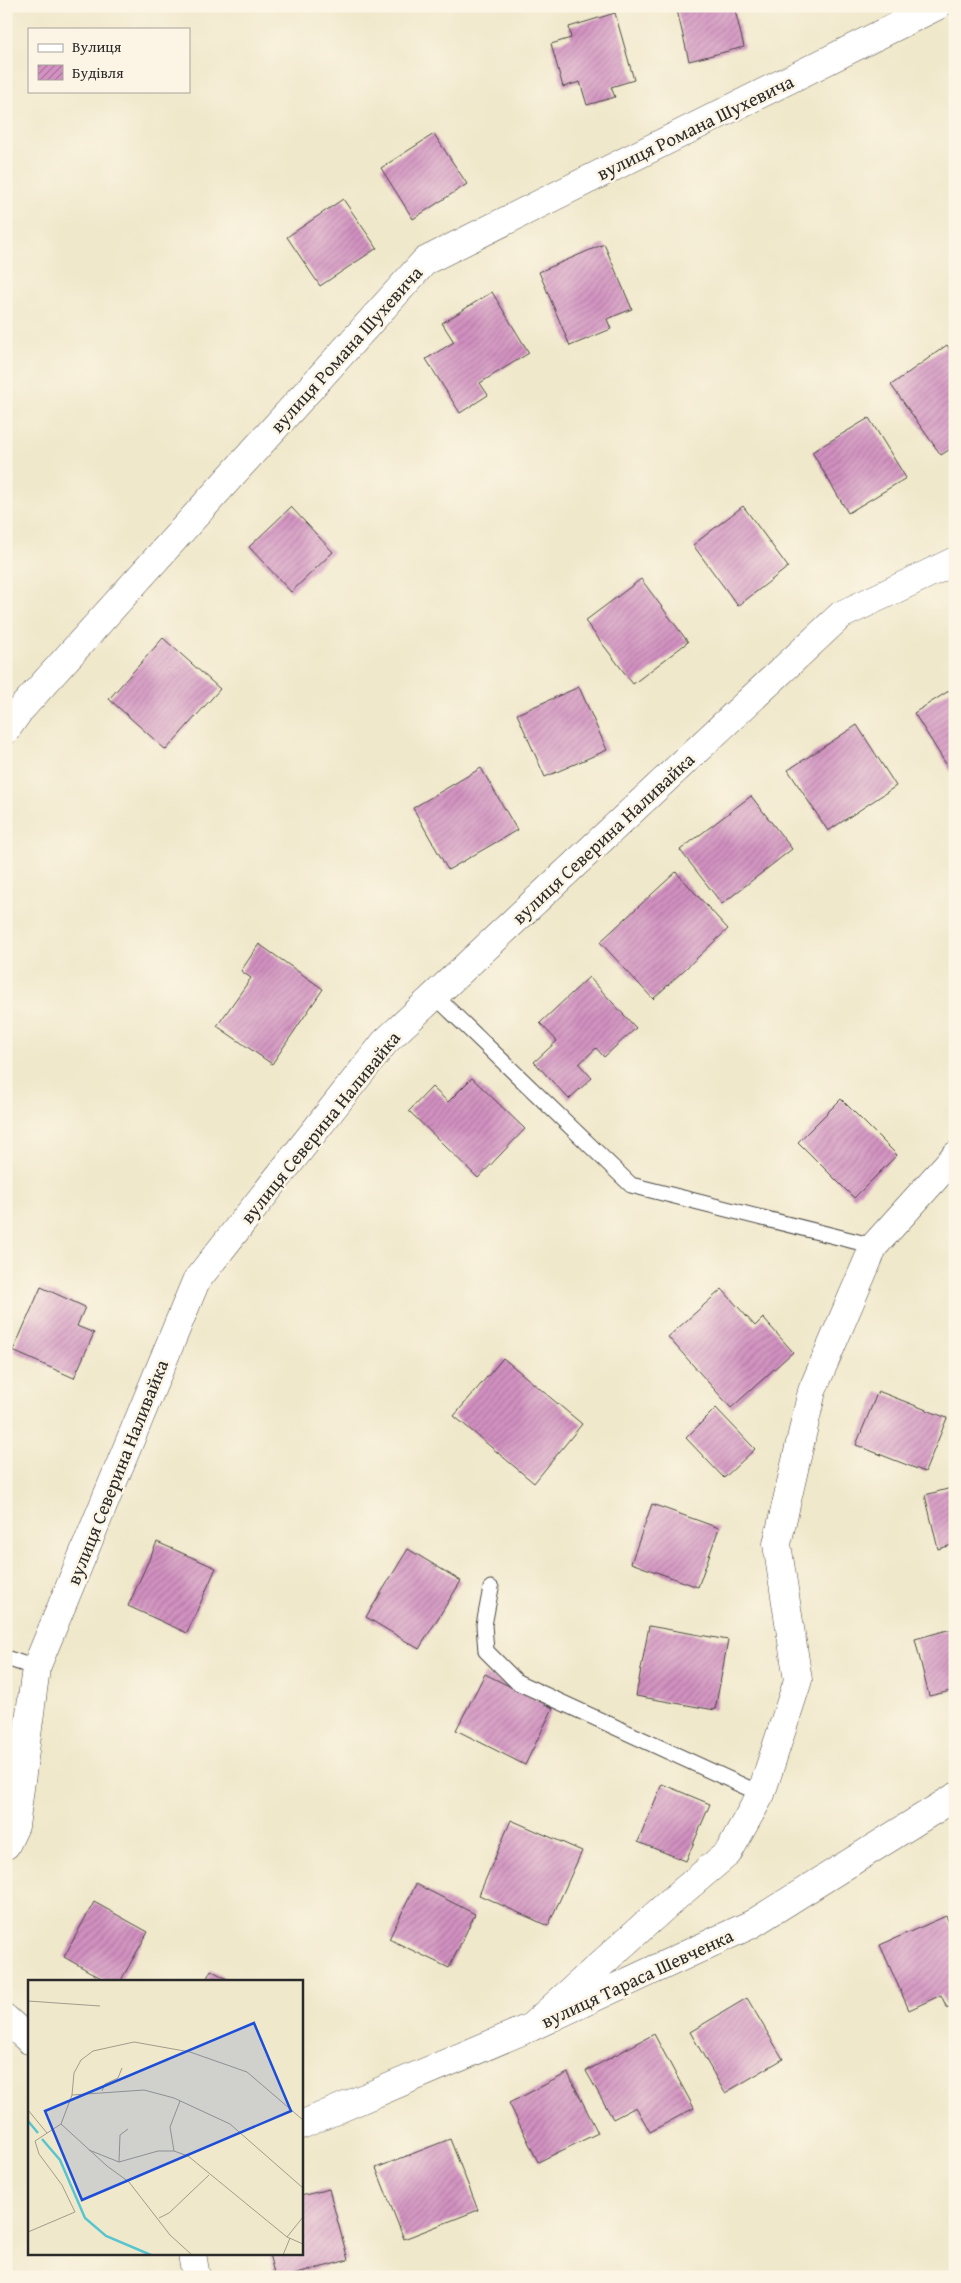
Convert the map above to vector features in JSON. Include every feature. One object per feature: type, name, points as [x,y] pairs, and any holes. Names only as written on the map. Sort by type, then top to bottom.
[{"type":"street","name":"вулиця Романа Шухевича","points":[[6,730],[20,710],[425,261],[937,6]]},
{"type":"street","name":"вулиця Северина Наливайка","points":[[6,1845],[15,1826],[36,1668],[196,1281],[385,1042],[841,615],[955,561]]},
{"type":"street","points":[[531,2027],[728,1852],[761,1794],[798,1680],[777,1544],[812,1391],[874,1246],[955,1156]]},
{"type":"street","name":"вулиця Тараса Шевченка","points":[[302,2125],[531,2027],[752,1924],[955,1797]]},
{"type":"street","points":[[6,2019],[28,2039]]},
{"type":"street","points":[[192,2256],[196,2277]]},
{"type":"lane","points":[[435,996],[631,1185],[874,1246]]},
{"type":"lane","points":[[491,1588],[484,1625],[486,1651],[516,1682],[761,1794]]},
{"type":"lane","points":[[6,1658],[36,1668]]},
{"type":"building","points":[[676,6],[734,6],[744,47],[689,61]]},
{"type":"building","points":[[615,13],[634,80],[611,87],[615,97],[587,105],[580,82],[563,87],[551,44],[571,38],[569,27]]},
{"type":"building","points":[[434,134],[467,184],[413,219],[381,168]]},
{"type":"building","points":[[343,199],[377,248],[320,286],[287,237]]},
{"type":"building","points":[[604,244],[632,309],[607,319],[611,329],[570,346],[539,272]]},
{"type":"building","points":[[492,292],[529,353],[480,383],[488,395],[460,413],[426,359],[454,342],[442,323]]},
{"type":"building","points":[[947,345],[955,357],[955,446],[941,455],[891,385]]},
{"type":"building","points":[[869,418],[906,478],[848,513],[812,452]]},
{"type":"building","points":[[743,506],[788,567],[738,606],[693,545]]},
{"type":"building","points":[[291,507],[333,552],[291,592],[249,547]]},
{"type":"building","points":[[641,579],[688,642],[633,684],[585,621]]},
{"type":"building","points":[[163,638],[220,689],[166,750],[109,699]]},
{"type":"building","points":[[579,687],[607,750],[545,777],[517,714]]},
{"type":"building","points":[[955,687],[955,770],[951,772],[914,713]]},
{"type":"building","points":[[857,725],[896,786],[828,831],[788,770]]},
{"type":"building","points":[[481,768],[517,830],[448,870],[413,808]]},
{"type":"building","points":[[751,796],[792,849],[722,904],[680,850]]},
{"type":"building","points":[[676,872],[728,929],[653,999],[600,942]]},
{"type":"building","points":[[259,944],[323,989],[272,1064],[217,1026],[251,978],[241,971]]},
{"type":"building","points":[[589,977],[636,1028],[604,1057],[596,1048],[579,1064],[592,1078],[569,1099],[534,1062],[557,1041],[540,1023]]},
{"type":"building","points":[[472,1078],[525,1129],[478,1178],[409,1111],[432,1087],[448,1102]]},
{"type":"building","points":[[841,1099],[897,1155],[854,1198],[798,1142]]},
{"type":"building","points":[[41,1287],[85,1307],[77,1326],[94,1333],[74,1378],[13,1351]]},
{"type":"building","points":[[722,1289],[755,1326],[763,1318],[793,1352],[731,1408],[668,1337]]},
{"type":"building","points":[[503,1358],[582,1424],[534,1483],[454,1416]]},
{"type":"building","points":[[878,1391],[947,1418],[925,1472],[856,1445]]},
{"type":"building","points":[[716,1408],[755,1449],[724,1478],[686,1438]]},
{"type":"building","points":[[955,1487],[955,1544],[938,1549],[925,1495]]},
{"type":"building","points":[[652,1504],[719,1528],[698,1587],[631,1563]]},
{"type":"building","points":[[157,1542],[216,1568],[187,1633],[128,1606]]},
{"type":"building","points":[[408,1549],[461,1581],[419,1649],[366,1617]]},
{"type":"building","points":[[649,1626],[728,1640],[715,1710],[636,1696]]},
{"type":"building","points":[[955,1628],[955,1690],[929,1696],[915,1639]]},
{"type":"building","points":[[485,1674],[553,1708],[525,1765],[456,1730]]},
{"type":"building","points":[[662,1784],[710,1804],[686,1861],[638,1842]]},
{"type":"building","points":[[511,1820],[582,1851],[548,1926],[479,1895]]},
{"type":"building","points":[[416,1884],[475,1914],[449,1968],[389,1939]]},
{"type":"building","points":[[94,1902],[148,1932],[121,1980],[104,1980],[64,1957]]},
{"type":"building","points":[[946,1916],[955,1935],[955,2004],[947,2008],[941,1995],[909,2010],[880,1945]]},
{"type":"building","points":[[211,1970],[228,1980],[206,1980]]},
{"type":"building","points":[[747,1998],[783,2059],[725,2093],[690,2032]]},
{"type":"building","points":[[654,2034],[694,2108],[650,2132],[636,2107],[613,2119],[586,2071]]},
{"type":"building","points":[[568,2073],[598,2133],[538,2162],[509,2103]]},
{"type":"building","points":[[450,2139],[478,2210],[404,2239],[376,2168]]},
{"type":"building","points":[[329,2189],[348,2260],[286,2277],[275,2277],[270,2256],[302,2256],[302,2196]]}]
